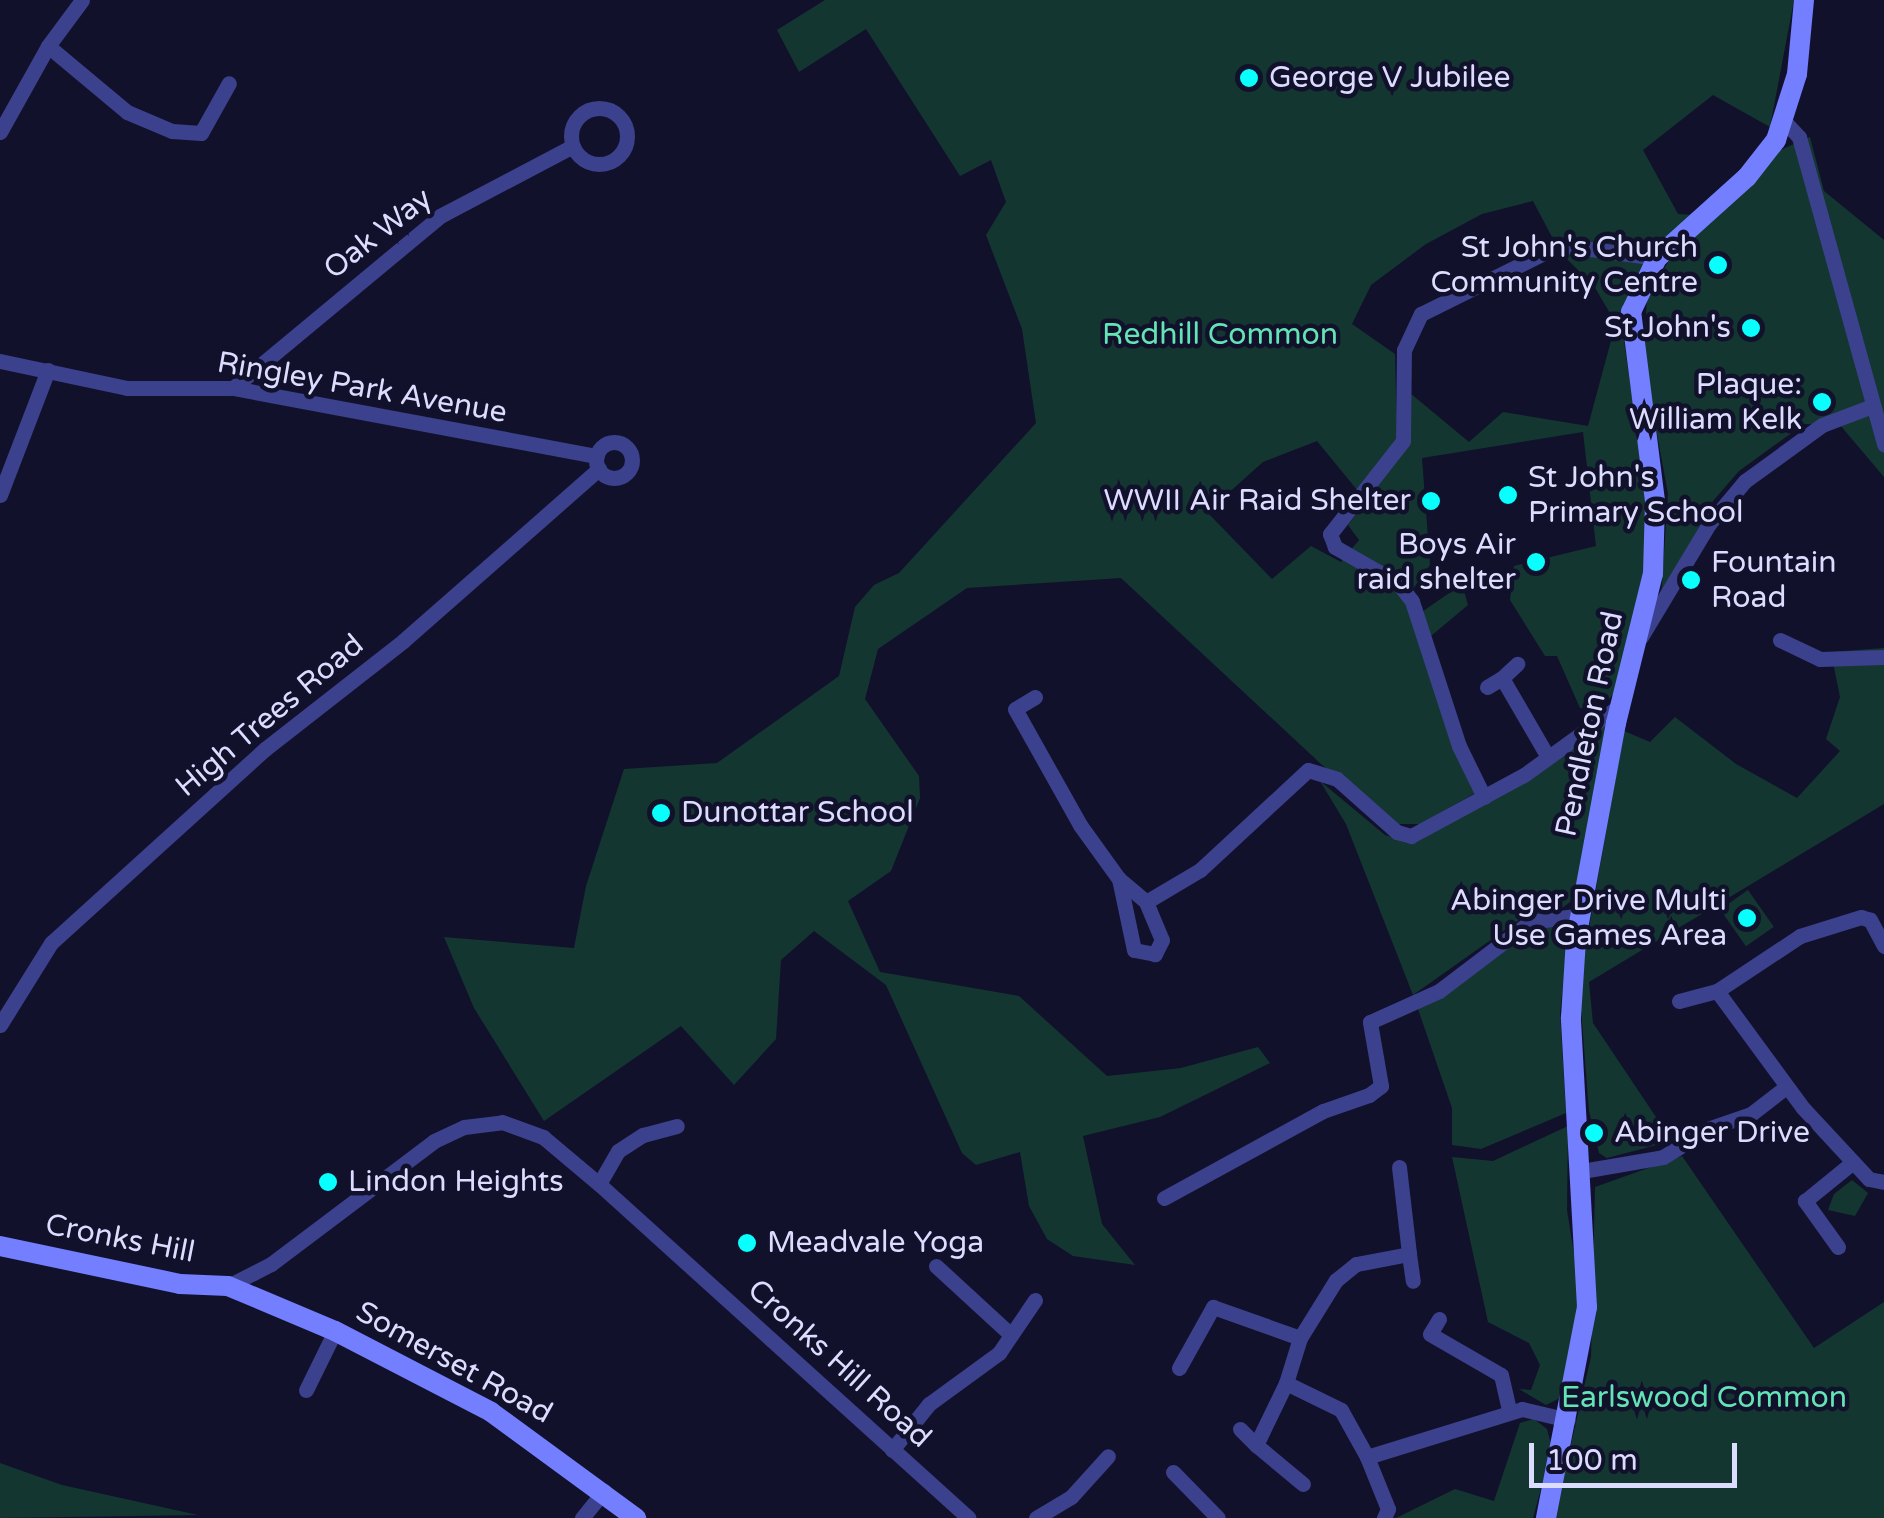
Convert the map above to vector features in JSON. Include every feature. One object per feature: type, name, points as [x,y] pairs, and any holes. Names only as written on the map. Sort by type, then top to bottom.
[{"type":"street","points":[[0,132],[48,46],[82,0]]},
{"type":"street","name":"Pendleton Road","points":[[1546,1518],[1587,1306],[1571,983],[1622,704],[1641,637],[1656,530],[1631,312],[1657,258],[1747,178],[1785,122],[1804,0]]},
{"type":"street","points":[[48,46],[127,112],[172,131],[201,133],[229,84]]},
{"type":"street","points":[[1785,122],[1799,137],[1884,444]]},
{"type":"street","name":"Oak Way","points":[[233,388],[440,216],[573,146]]},
{"type":"street","points":[[1484,797],[1459,746],[1412,600],[1398,583],[1336,547],[1330,534],[1403,441],[1404,350],[1421,314],[1560,245],[1657,258]]},
{"type":"street","name":"Ringley Park Avenue","points":[[0,361],[127,388],[233,388],[598,463]]},
{"type":"street","points":[[0,495],[48,370]]},
{"type":"street","points":[[1641,637],[1709,524],[1746,481],[1822,425],[1872,406]]},
{"type":"street","name":"High Trees Road","points":[[0,1025],[51,943],[265,749],[389,653],[598,463]]},
{"type":"street","points":[[1780,640],[1820,659],[1884,657]]},
{"type":"street","points":[[1487,687],[1517,664]]},
{"type":"street","points":[[1502,678],[1548,757]]},
{"type":"street","points":[[1035,698],[1009,711],[1119,880],[1146,902],[1162,940],[1155,954],[1141,956],[1130,938],[1119,880]]},
{"type":"street","points":[[1146,902],[1200,870],[1308,770],[1337,779],[1398,832],[1412,836],[1548,757],[1622,704]]},
{"type":"street","points":[[1164,1198],[1324,1110],[1381,1086],[1370,1022],[1426,999],[1530,922],[1581,914]]},
{"type":"street","points":[[1679,1001],[1717,991],[1800,936],[1861,917],[1870,920],[1884,946]]},
{"type":"street","points":[[1717,991],[1786,1086],[1870,1179],[1884,1182]]},
{"type":"street","points":[[1582,1171],[1663,1158],[1710,1128],[1752,1114],[1786,1086]]},
{"type":"street","name":"Cronks Hill Road","points":[[228,1286],[271,1264],[343,1204],[464,1127],[502,1122],[543,1137],[599,1184],[968,1518]]},
{"type":"street","points":[[599,1184],[618,1151],[677,1126]]},
{"type":"street","points":[[1838,1247],[1804,1201],[1854,1162]]},
{"type":"street","points":[[1399,1167],[1413,1281]]},
{"type":"street","name":"Cronks Hill","points":[[0,1246],[180,1284],[228,1286]]},
{"type":"street","points":[[1256,1445],[1286,1383],[1300,1338],[1345,1271],[1409,1254]]},
{"type":"street","points":[[936,1266],[1011,1335]]},
{"type":"street","name":"Somerset Road","points":[[228,1286],[334,1331],[490,1412],[604,1491],[636,1518]]},
{"type":"street","points":[[892,1450],[929,1404],[981,1370],[1035,1300]]},
{"type":"street","points":[[1178,1368],[1213,1307],[1300,1338]]},
{"type":"street","points":[[306,1390],[334,1331]]},
{"type":"street","points":[[1430,1334],[1501,1376],[1509,1412]]},
{"type":"street","points":[[1286,1383],[1340,1410],[1368,1456],[1388,1509],[1384,1518]]},
{"type":"street","points":[[1368,1456],[1509,1412],[1568,1420]]},
{"type":"street","points":[[1240,1428],[1303,1484]]},
{"type":"street","points":[[1036,1518],[1071,1498],[1108,1456]]},
{"type":"street","points":[[1173,1472],[1218,1518]]},
{"type":"street","points":[[582,1518],[604,1491]]},
{"type":"green space","name":"Redhill Common","points":[[825,0],[1794,0],[1770,127],[1713,95],[1643,150],[1678,214],[1693,215],[1651,250],[1553,239],[1533,201],[1482,214],[1426,244],[1371,285],[1352,324],[1395,354],[1397,438],[1358,491],[1317,441],[1263,462],[1207,512],[1272,579],[1311,546],[1341,562],[1359,540],[1348,525],[1400,456],[1410,393],[1469,442],[1503,412],[1588,426],[1612,337],[1611,315],[1594,286],[1560,252],[1645,261],[1628,291],[1623,334],[1647,502],[1646,572],[1618,689],[1596,709],[1580,708],[1557,656],[1545,656],[1510,600],[1514,566],[1596,546],[1583,432],[1422,458],[1430,565],[1408,596],[1419,614],[1462,584],[1468,605],[1425,641],[1454,748],[1475,793],[1421,824],[1394,824],[1321,764],[1121,578],[967,588],[878,649],[865,699],[919,776],[920,798],[891,871],[848,901],[880,972],[1019,996],[1107,1076],[1181,1068],[1258,1047],[1270,1063],[1160,1117],[1083,1136],[1102,1224],[1135,1265],[1073,1256],[1047,1239],[1029,1206],[1020,1152],[976,1165],[962,1153],[886,985],[814,931],[781,960],[776,1039],[734,1085],[681,1026],[544,1121],[474,1008],[444,937],[574,948],[586,886],[624,769],[717,763],[839,676],[855,607],[874,585],[899,573],[1036,423],[1022,329],[986,235],[1006,202],[991,160],[960,176],[866,29],[799,72],[777,30]]},
{"type":"green space","points":[[1810,137],[1824,191],[1884,240],[1884,477],[1840,425],[1804,424],[1739,471],[1713,501],[1661,598],[1668,494],[1643,357],[1647,299],[1668,262],[1778,151]]},
{"type":"green space","points":[[1884,648],[1884,804],[1589,982],[1593,1023],[1672,1141],[1607,1158],[1599,1153],[1589,1111],[1579,984],[1624,731],[1650,742],[1675,717],[1736,764],[1797,798],[1840,751],[1826,739],[1840,697],[1831,652]]},
{"type":"green space","points":[[1608,723],[1574,899],[1558,911],[1519,920],[1413,995],[1346,824],[1320,781],[1385,835],[1414,844]]},
{"type":"green space","name":"Abinger Drive Multi Use Games Area","points":[[1748,890],[1774,927],[1746,946],[1720,910]]},
{"type":"green space","points":[[1558,923],[1568,937],[1560,1013],[1566,1113],[1481,1149],[1452,1145],[1452,1108],[1418,1009],[1535,927]]},
{"type":"green space","points":[[1568,1126],[1567,1210],[1580,1291],[1566,1395],[1546,1405],[1519,1389],[1531,1390],[1540,1365],[1529,1343],[1488,1322],[1452,1157],[1493,1161]]},
{"type":"green space","name":"Earlswood Common","points":[[1682,1156],[1814,1348],[1884,1302],[1884,1518],[1554,1518],[1591,1357],[1595,1187]]},
{"type":"green space","points":[[1852,1180],[1868,1193],[1855,1216],[1828,1210],[1834,1194]]},
{"type":"green space","points":[[1534,1419],[1547,1429],[1552,1448],[1533,1518],[1396,1518],[1455,1489],[1494,1501],[1520,1423]]},
{"type":"green space","points":[[0,1463],[62,1485],[198,1515],[0,1518]]},
{"type":"place","name":"George V Jubilee","points":[[1249,78]]},
{"type":"place","name":"St John's Church Community Centre","points":[[1718,265]]},
{"type":"place","name":"St John's","points":[[1751,328]]},
{"type":"place","name":"Plaque: William Kelk","points":[[1822,402]]},
{"type":"place","name":"St John's Primary School","points":[[1508,495]]},
{"type":"place","name":"WWII Air Raid Shelter","points":[[1431,501]]},
{"type":"place","name":"Boys Air raid shelter","points":[[1536,562]]},
{"type":"place","name":"Fountain Road","points":[[1691,580]]},
{"type":"place","name":"Dunottar School","points":[[661,813]]},
{"type":"place","name":"Abinger Drive Multi Use Games Area","points":[[1747,918]]},
{"type":"place","name":"Abinger Drive","points":[[1594,1133]]},
{"type":"place","name":"Lindon Heights","points":[[328,1182]]},
{"type":"place","name":"Meadvale Yoga","points":[[747,1243]]}]
